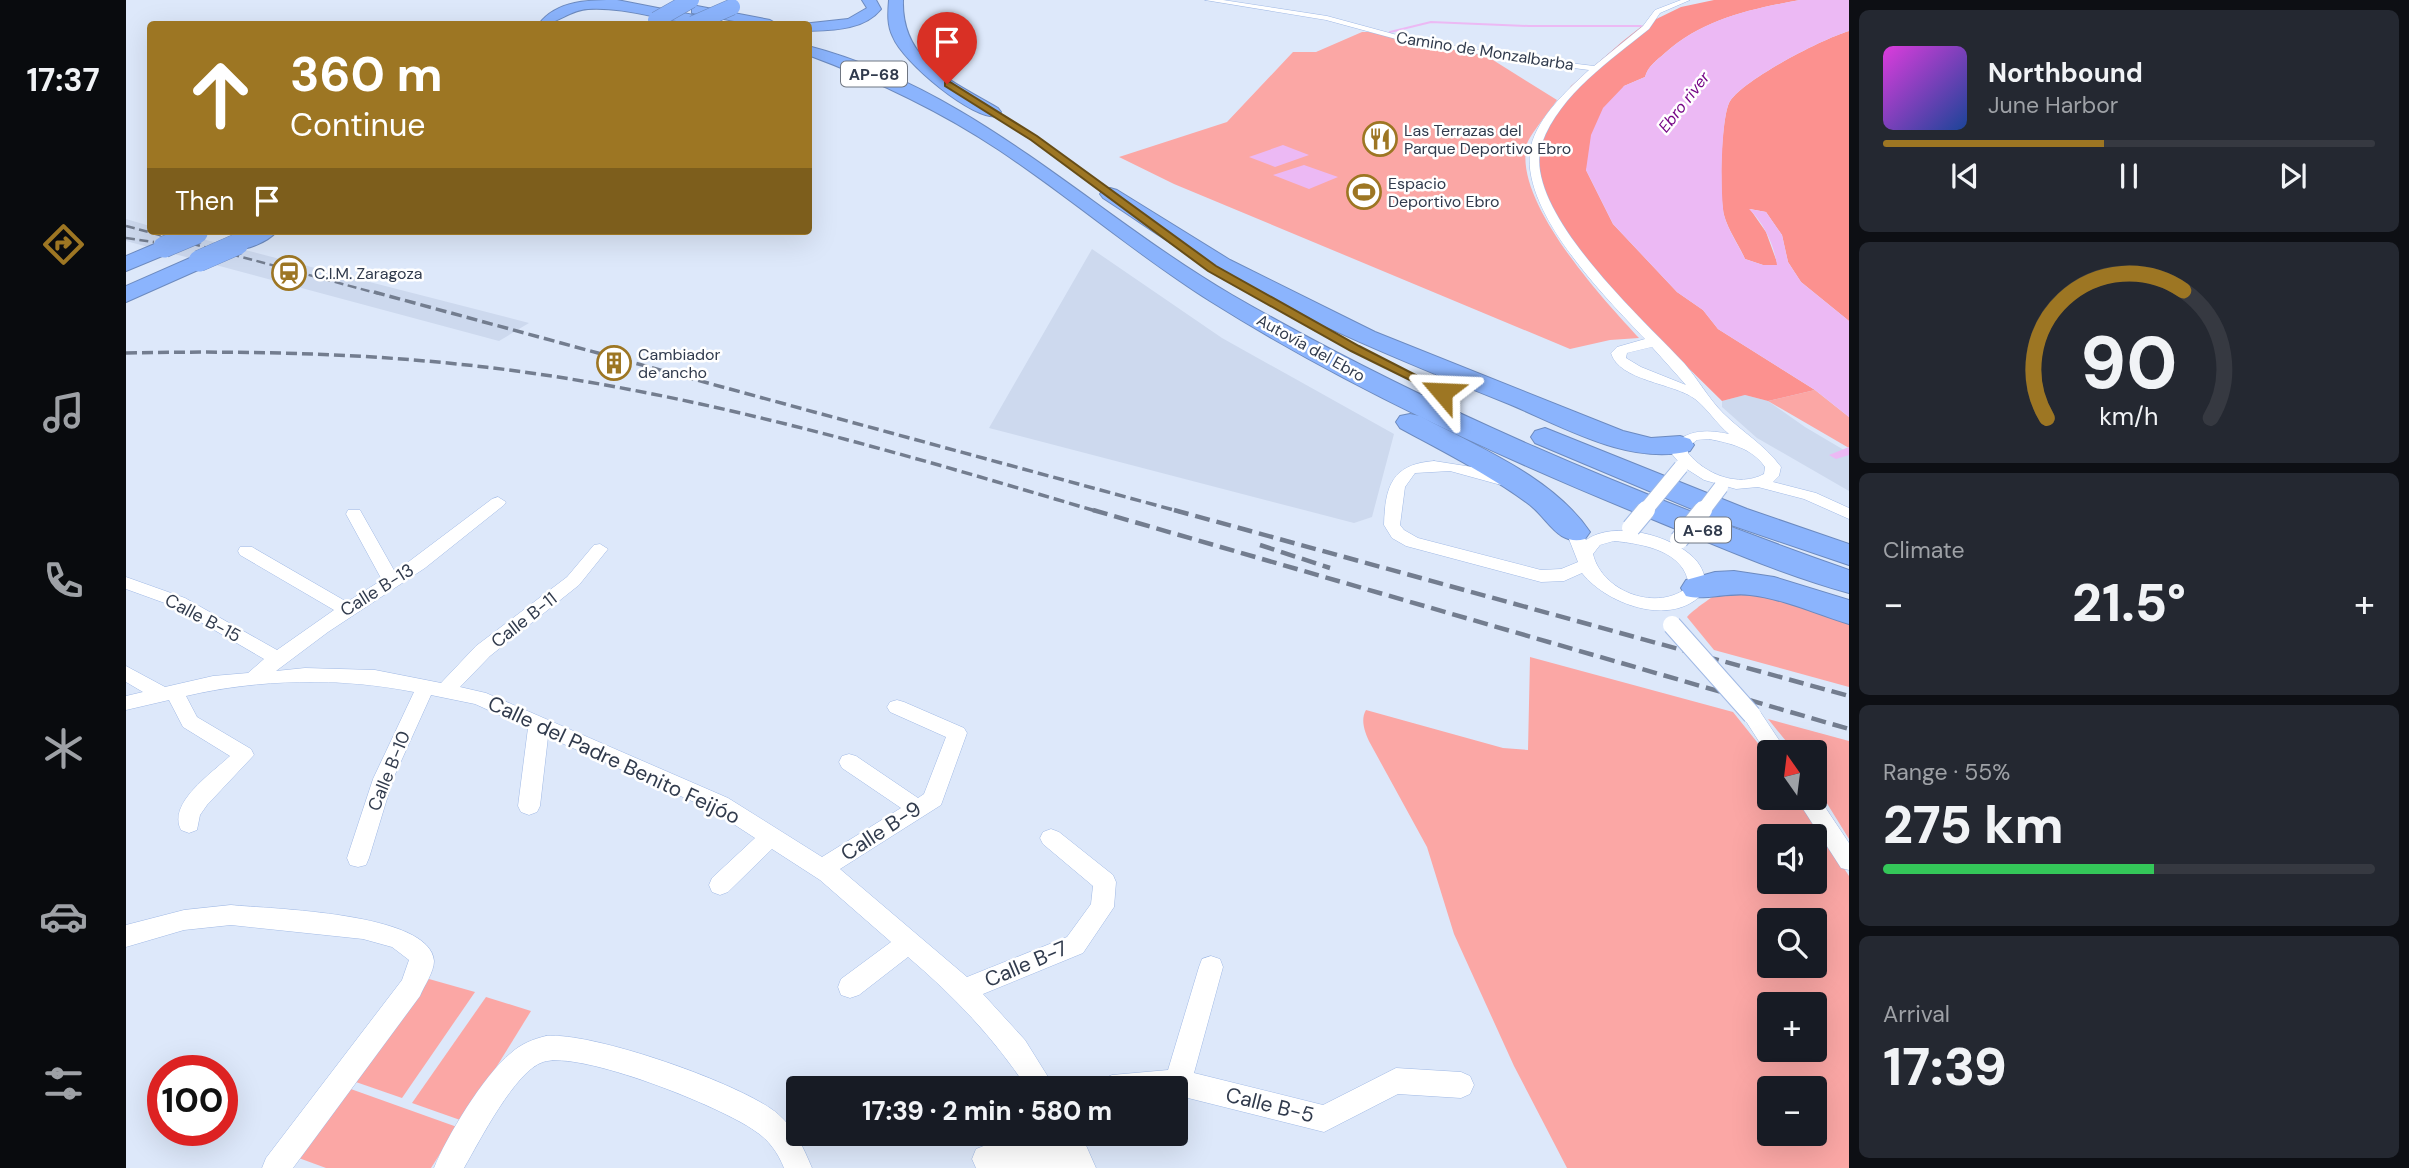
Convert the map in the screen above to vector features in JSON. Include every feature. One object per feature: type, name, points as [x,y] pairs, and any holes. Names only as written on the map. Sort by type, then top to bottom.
[{"type":"highway","points":[[596,0],[644,2],[753,21]]},
{"type":"highway","points":[[654,21],[676,0]]},
{"type":"highway","points":[[812,27],[840,24],[862,18],[874,9],[869,0]]},
{"type":"highway","points":[[896,0],[893,19],[896,27]]},
{"type":"highway","points":[[896,27],[906,0]]},
{"type":"highway","points":[[655,21],[699,1]]},
{"type":"highway","points":[[539,21],[549,2]]},
{"type":"highway","points":[[644,2],[707,21]]},
{"type":"highway","points":[[549,21],[555,14],[573,8],[644,2],[740,21]]},
{"type":"highway","points":[[721,21],[745,5]]},
{"type":"highway","points":[[701,21],[745,5]]},
{"type":"highway","name":"AP-68","points":[[812,40],[870,59],[1005,122],[919,62],[903,44],[896,27]]},
{"type":"highway","name":"Autovía del Ebro","points":[[812,51],[894,82],[1006,146],[1173,269],[1327,359],[1561,470],[1726,539],[1849,582]]},
{"type":"highway","points":[[812,62],[863,75],[938,106]]},
{"type":"highway","name":"Autovía del Ebro","points":[[1077,170],[1156,230],[1249,290],[1355,349],[1479,408]]},
{"type":"highway","points":[[1110,194],[1222,265],[1366,337],[1613,437],[1650,447],[1686,452]]},
{"type":"highway","points":[[133,248],[167,239],[219,235]]},
{"type":"highway","points":[[126,295],[193,258],[219,235]]},
{"type":"highway","points":[[126,264],[167,239]]},
{"type":"highway","points":[[126,282],[193,258]]},
{"type":"highway","points":[[1173,269],[1183,280],[1214,302],[1282,345],[1541,498],[1557,511],[1581,550]]},
{"type":"highway","name":"A-68","points":[[1528,430],[1736,516],[1849,555]]},
{"type":"highway","points":[[1689,596],[1714,582],[1740,582],[1849,612]]},
{"type":"street","name":"Camino de Monzalbarba","points":[[1209,0],[1336,20],[1402,39],[1499,56],[1598,69]]},
{"type":"street","points":[[1598,69],[1646,27],[1649,18],[1657,10],[1686,0]]},
{"type":"street","name":"Camino de Monzalbarba","points":[[1598,69],[1580,80],[1562,102],[1535,147],[1535,171],[1542,194],[1571,244],[1625,313],[1670,358],[1711,410],[1765,455],[1773,467],[1810,496]]},
{"type":"street","points":[[1652,340],[1650,344],[1620,351],[1620,360],[1636,370],[1701,396]]},
{"type":"street","points":[[1637,347],[1670,358]]},
{"type":"street","points":[[1711,410],[1711,423],[1686,452],[1631,528],[1615,536],[1594,541],[1581,550],[1564,575],[1541,576],[1412,542],[1398,534],[1392,520],[1404,474],[1417,468],[1449,467],[1480,472],[1501,480],[1544,505],[1581,550],[1598,581],[1672,625],[1752,715],[1769,740]]},
{"type":"street","points":[[1686,452],[1728,438],[1755,448]]},
{"type":"street","points":[[1686,452],[1703,474],[1726,485],[1760,483],[1810,496],[1849,514]]},
{"type":"street","points":[[1760,483],[1771,476],[1773,467]]},
{"type":"street","points":[[1680,549],[1726,485]]},
{"type":"street","name":"Calle B-13","points":[[256,678],[277,658],[345,609],[392,582],[451,542],[498,502]]},
{"type":"street","points":[[354,514],[392,582]]},
{"type":"street","points":[[1615,536],[1680,549],[1696,573],[1689,596],[1674,611],[1672,625]]},
{"type":"street","name":"Calle B-11","points":[[436,688],[572,581],[600,549]]},
{"type":"street","points":[[246,551],[345,609]]},
{"type":"street","name":"Calle B-15","points":[[126,583],[179,602],[277,658]]},
{"type":"street","points":[[1634,600],[1651,604],[1689,596]]},
{"type":"street","points":[[126,673],[168,693],[190,722],[244,755],[199,799],[189,813],[189,824]]},
{"type":"street","name":"Calle del Padre Benito Feijóo","points":[[126,704],[168,693],[256,678],[305,675],[375,677],[479,698],[720,804],[822,869],[964,990],[1016,1049],[1034,1076]]},
{"type":"street","name":"Calle B-10","points":[[358,859],[383,779],[436,688]]},
{"type":"street","name":"Calle B-9","points":[[822,869],[933,799],[957,733],[897,707]]},
{"type":"street","points":[[529,806],[539,724]]},
{"type":"street","points":[[849,762],[917,808]]},
{"type":"street","points":[[1815,810],[1849,861]]},
{"type":"street","points":[[720,885],[771,836]]},
{"type":"street","name":"Calle B-7","points":[[964,990],[1075,946],[1102,907],[1105,882],[1051,838]]},
{"type":"street","points":[[126,936],[184,920],[232,915],[380,932],[399,938],[420,954],[422,964],[411,988],[276,1168]]},
{"type":"street","points":[[850,987],[909,942]]},
{"type":"street","points":[[1180,1076],[1211,967]]},
{"type":"street","points":[[448,1168],[509,1072],[532,1053],[558,1047],[701,1087],[740,1105],[783,1136],[795,1154],[798,1168]]},
{"type":"street","name":"Calle B-5","points":[[1188,1085],[1324,1119],[1396,1081],[1461,1085]]},
{"type":"street","points":[[986,1159],[1076,1152]]},
{"type":"shaded area","points":[[1714,0],[1800,0],[1728,17],[1680,41],[1650,67],[1645,77],[1624,86],[1586,170],[1613,224],[1677,292],[1703,310],[1718,329],[1815,390],[1768,401],[1745,395],[1722,401],[1597,278],[1542,194],[1535,147],[1571,86],[1623,41],[1642,26],[1681,7]]},
{"type":"shaded area","points":[[1849,31],[1849,321],[1801,282],[1788,262],[1782,235],[1766,212],[1750,209],[1766,232],[1778,265],[1763,265],[1745,259],[1724,215],[1721,176],[1726,112],[1736,94],[1784,61]]},
{"type":"shaded area","name":"Espacio Deportivo Ebro","points":[[1362,32],[1485,55],[1557,100],[1527,144],[1526,167],[1533,193],[1564,248],[1639,338],[1610,340],[1570,349],[1174,184],[1119,157],[1227,122],[1293,52],[1316,52]]},
{"type":"shaded area","name":"C.I.M. Zaragoza","points":[[126,219],[147,225],[147,235],[187,235],[529,323],[499,341],[126,241]]},
{"type":"shaded area","points":[[1092,249],[1222,338],[1394,434],[1372,517],[1354,523],[989,428]]},
{"type":"shaded area","points":[[1815,390],[1849,417],[1849,448],[1768,401]]},
{"type":"shaded area","points":[[1745,395],[1768,401],[1849,453],[1849,491],[1757,438],[1722,407],[1722,401]]},
{"type":"shaded area","points":[[1728,587],[1849,616],[1849,687],[1714,650],[1687,617]]},
{"type":"shaded area","points":[[1530,657],[1733,712],[1757,742],[1757,810],[1806,810],[1815,824],[1757,824],[1757,894],[1827,894],[1827,842],[1849,876],[1849,1168],[1567,1168],[1514,1066],[1454,934],[1427,847],[1370,743],[1363,718],[1366,710],[1503,748],[1528,750]]},
{"type":"shaded area","points":[[1768,719],[1849,741],[1849,839],[1827,803],[1827,740],[1785,740]]},
{"type":"shaded area","points":[[429,979],[475,992],[402,1098],[353,1081]]},
{"type":"shaded area","points":[[486,997],[531,1011],[463,1121],[412,1103]]},
{"type":"shaded area","points":[[348,1088],[457,1127],[431,1168],[326,1168],[296,1157]]},
{"type":"water","name":"Ebro river","points":[[1800,0],[1849,0],[1849,31],[1821,42],[1765,72],[1736,94],[1729,103],[1723,141],[1724,215],[1745,259],[1763,265],[1777,265],[1768,235],[1749,209],[1766,212],[1782,235],[1788,262],[1801,282],[1849,321],[1849,417],[1815,390],[1718,329],[1703,310],[1677,292],[1613,224],[1586,170],[1591,135],[1603,108],[1624,86],[1645,77],[1653,64],[1680,41],[1728,17]]},
{"type":"water","points":[[1283,145],[1309,155],[1275,167],[1249,157]]},
{"type":"water","points":[[1304,165],[1338,177],[1309,189],[1273,175]]},
{"type":"waterway","points":[[1390,32],[1431,22],[1529,26],[1641,26]]},
{"type":"waterway","points":[[1836,455],[1849,451]]},
{"type":"railway","points":[[126,226],[147,232]]},
{"type":"railway","points":[[160,235],[380,294]]},
{"type":"railway","points":[[126,238],[154,242]]},
{"type":"railway","points":[[374,292],[1181,512]]},
{"type":"railway","points":[[126,353],[333,355],[436,362],[538,374],[751,415],[960,471],[1099,512]]},
{"type":"railway","points":[[1093,510],[1849,729]]},
{"type":"railway","points":[[1174,510],[1849,696]]},
{"type":"railway","points":[[1260,545],[1330,568]]},
{"type":"place","name":"Las Terrazas del Parque Deportivo Ebro","points":[[1380,139]]},
{"type":"place","name":"Espacio Deportivo Ebro","points":[[1364,192]]},
{"type":"place","name":"C.I.M. Zaragoza","points":[[289,273]]},
{"type":"place","name":"Cambiador de ancho","points":[[614,363]]},
{"type":"route","points":[[947,84],[1034,138],[1156,230],[1212,268],[1355,349],[1442,392]]}]
